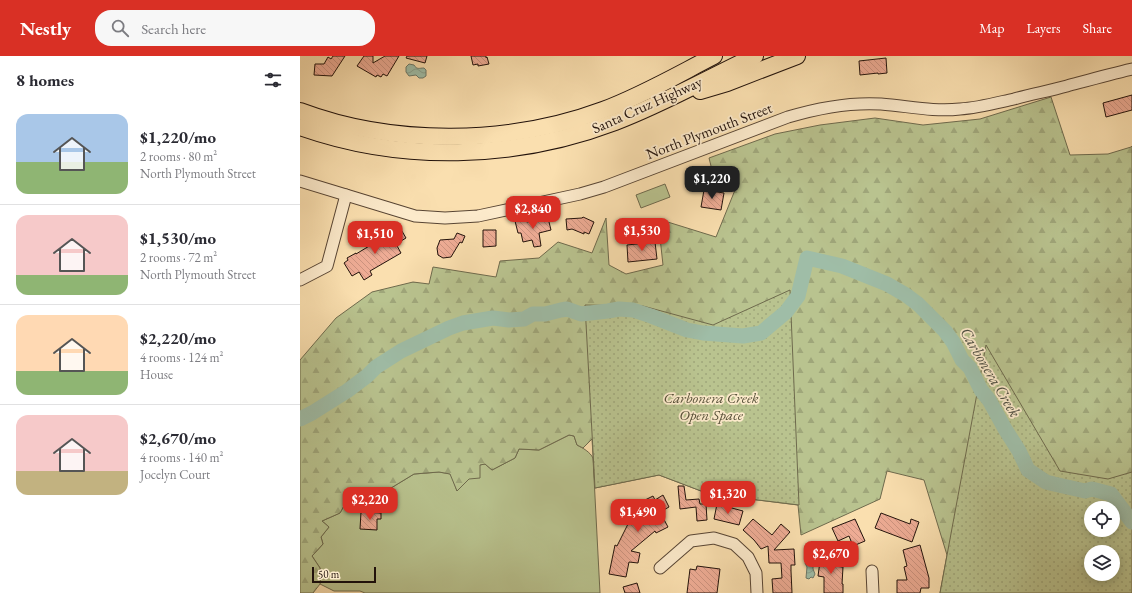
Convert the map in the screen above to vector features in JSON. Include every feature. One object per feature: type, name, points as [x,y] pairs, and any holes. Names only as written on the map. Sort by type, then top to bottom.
[{"type":"highway","points":[[620,103],[691,56]]},
{"type":"highway","name":"Santa Cruz Highway","points":[[300,111],[339,123],[386,132],[427,136],[463,137],[499,135],[534,130],[586,116],[653,88],[714,56]]},
{"type":"highway","name":"Santa Cruz Highway","points":[[300,127],[337,138],[392,149],[449,152],[486,151],[524,147],[579,134],[631,116],[755,56]]},
{"type":"highway","points":[[666,100],[727,83],[797,56]]},
{"type":"street","points":[[1117,72],[1132,64]]},
{"type":"street","name":"North Plymouth Street","points":[[300,181],[415,216],[445,218],[473,216],[580,194],[604,187],[788,117],[818,109],[834,106],[865,104],[930,110],[962,109],[992,104],[1132,69]]},
{"type":"street","points":[[300,280],[327,266],[346,195]]},
{"type":"street","points":[[660,568],[691,542],[714,538],[734,544],[748,557],[756,573],[757,593]]},
{"type":"street","points":[[872,572],[873,593]]},
{"type":"green space","points":[[1051,97],[1070,155],[1108,154],[1132,146],[1132,593],[940,593],[947,555],[924,480],[887,471],[880,499],[801,535],[798,505],[709,494],[659,475],[595,488],[592,439],[583,448],[577,445],[574,436],[569,435],[539,450],[519,449],[515,458],[492,470],[485,464],[480,465],[480,478],[469,479],[457,491],[450,474],[439,472],[414,474],[391,488],[346,502],[340,513],[322,521],[329,527],[321,537],[323,544],[312,556],[320,568],[320,584],[313,593],[300,593],[300,360],[336,318],[372,292],[413,282],[429,284],[433,267],[496,277],[500,261],[539,258],[558,242],[592,253],[606,218],[609,265],[626,274],[663,265],[658,219],[716,237],[735,190],[714,178],[709,158],[775,134],[820,125],[875,118],[923,125],[980,119]]},
{"type":"green space","points":[[665,184],[670,197],[641,208],[636,195]]},
{"type":"green space","name":"Carbonera Creek Open Space","points":[[790,290],[799,505],[709,494],[659,475],[595,488],[585,305],[643,306],[713,325]]},
{"type":"green space","points":[[986,345],[1060,471],[1108,479],[1132,472],[1132,593],[940,593]]},
{"type":"green space","points":[[569,435],[574,436],[577,445],[588,452],[593,458],[600,593],[365,593],[360,591],[334,591],[320,584],[320,568],[312,556],[323,544],[321,537],[329,527],[322,521],[340,513],[346,502],[391,488],[414,474],[439,472],[451,474],[457,491],[479,465],[485,464],[492,470],[515,458],[519,449],[539,450]]},
{"type":"water","points":[[409,64],[414,65],[417,68],[424,68],[426,70],[426,76],[419,78],[416,75],[409,76],[406,72],[406,67]]},
{"type":"water","points":[[805,563],[811,563],[813,565],[815,574],[813,578],[806,578],[807,567]]},
{"type":"building","points":[[333,56],[345,56],[332,76],[314,75],[315,64],[324,64],[328,57],[331,59]]},
{"type":"building","points":[[364,56],[373,56],[373,63],[385,56],[399,56],[387,76],[383,74],[381,77],[377,75],[376,77],[357,66]]},
{"type":"building","points":[[407,56],[427,56],[425,63],[406,58]]},
{"type":"building","points":[[471,56],[486,56],[489,64],[478,66],[478,64],[473,65]]},
{"type":"building","points":[[886,58],[887,73],[860,75],[859,61]]},
{"type":"building","points":[[1132,95],[1132,110],[1106,117],[1103,103]]},
{"type":"building","points":[[704,190],[724,193],[721,210],[701,207]]},
{"type":"building","points":[[583,217],[594,222],[589,234],[584,232],[584,234],[572,229],[567,230],[566,219]]},
{"type":"building","points":[[548,218],[551,230],[539,233],[541,246],[534,247],[532,240],[523,242],[521,233],[518,233],[515,221],[527,219],[527,222]]},
{"type":"building","points":[[399,226],[406,238],[396,244],[401,253],[370,271],[372,275],[364,280],[359,272],[352,276],[344,263],[348,260],[347,258],[394,231],[393,230]]},
{"type":"building","points":[[483,230],[496,230],[496,246],[483,247]]},
{"type":"building","points":[[457,233],[465,236],[462,243],[460,242],[451,257],[443,258],[438,255],[437,248],[440,240],[454,239]]},
{"type":"building","points":[[655,242],[657,259],[628,262],[627,245]]},
{"type":"building","points":[[678,486],[684,486],[686,500],[699,499],[700,504],[706,504],[707,520],[697,521],[696,507],[680,509]]},
{"type":"building","points":[[663,495],[669,507],[660,512],[668,527],[656,533],[655,531],[631,551],[640,553],[638,563],[629,562],[626,577],[609,574],[615,545],[617,546],[628,524],[624,513],[641,507],[639,503],[653,496],[655,500]]},
{"type":"building","points":[[717,504],[743,511],[739,525],[714,519]]},
{"type":"building","points":[[361,512],[381,513],[381,519],[377,519],[377,530],[360,529]]},
{"type":"building","points":[[881,513],[910,524],[911,519],[919,522],[912,542],[875,528]]},
{"type":"building","points":[[753,519],[772,535],[781,524],[790,532],[774,550],[794,549],[795,565],[791,565],[792,593],[773,593],[772,579],[782,578],[781,563],[769,563],[768,546],[761,549],[743,530]]},
{"type":"building","points":[[855,519],[865,541],[853,546],[849,536],[838,541],[832,528]]},
{"type":"building","points":[[920,545],[929,578],[929,588],[921,588],[920,593],[897,593],[897,580],[907,580],[904,567],[907,566],[903,550]]},
{"type":"building","points":[[821,554],[834,555],[833,566],[843,567],[843,593],[824,593],[824,577],[818,576]]},
{"type":"building","points":[[697,566],[720,569],[717,593],[687,593],[690,569],[696,570]]},
{"type":"building","points":[[637,583],[640,593],[625,593],[623,587]]},
{"type":"waterway","name":"Carbonera Creek","points":[[300,419],[347,391],[376,367],[401,351],[449,328],[463,323],[493,318],[509,320],[524,319],[533,314],[545,314],[567,309],[581,314],[619,309],[633,310],[687,330],[703,333],[743,336],[761,333],[786,312],[798,296],[807,258],[842,266],[887,284],[918,304],[945,331],[953,342],[962,360],[970,368],[981,390],[989,400],[1019,451],[1028,470],[1046,482],[1085,491],[1092,489],[1111,494],[1132,522]]}]
